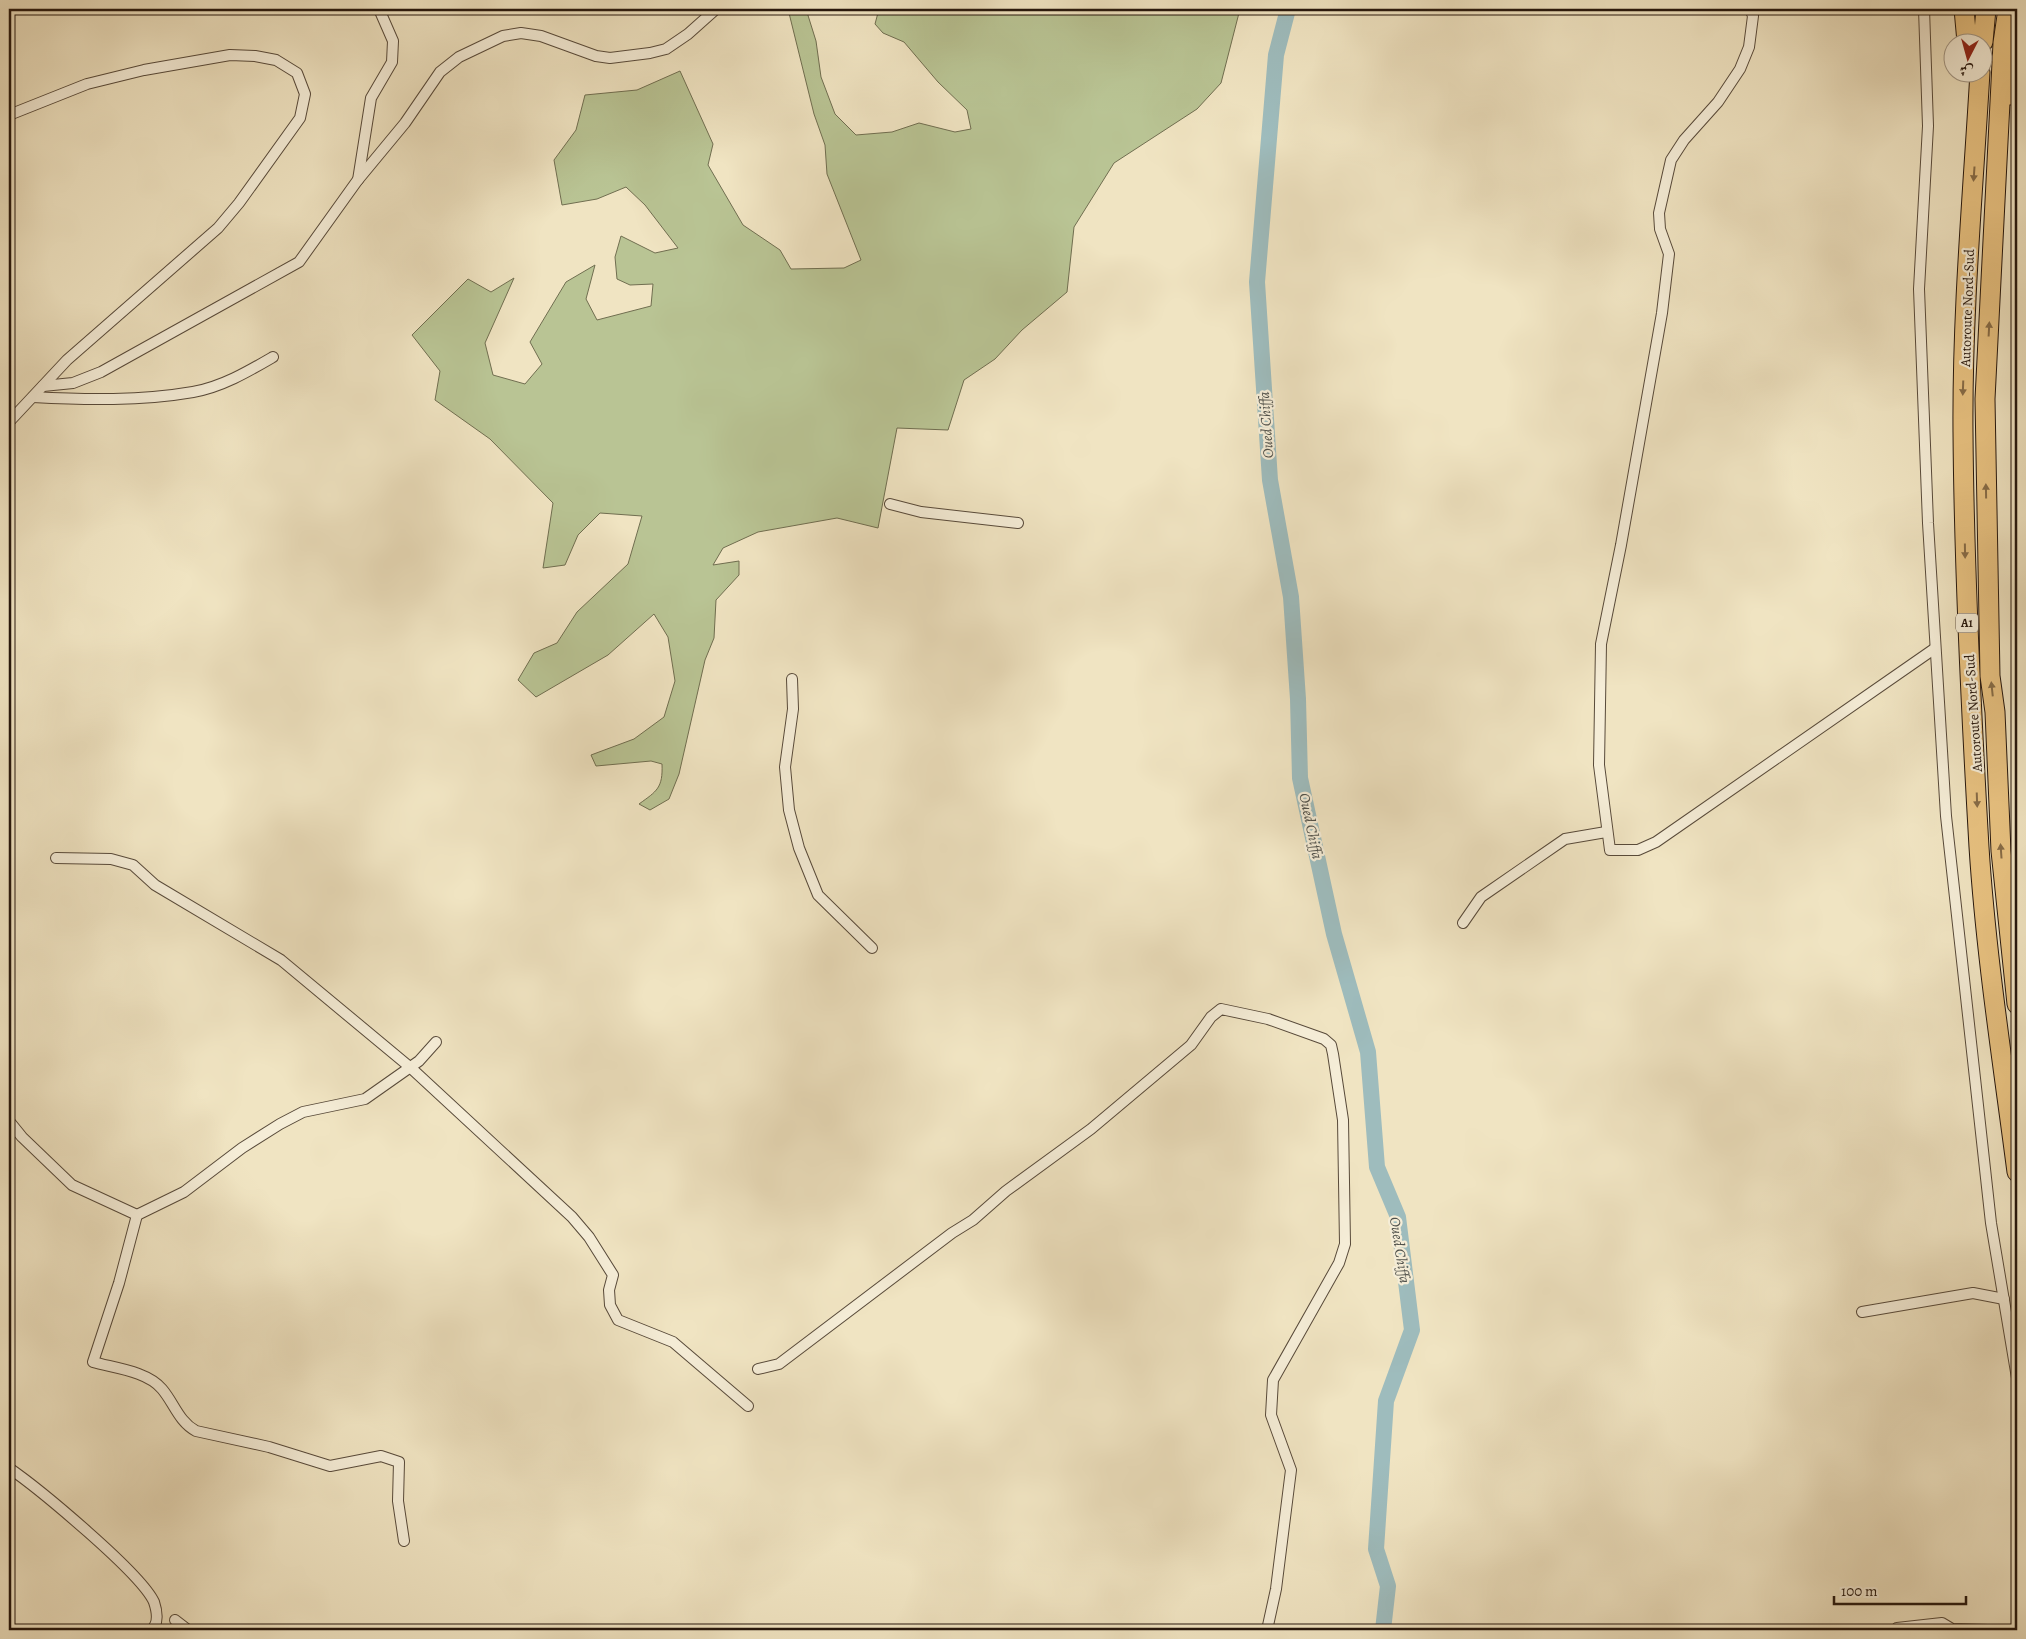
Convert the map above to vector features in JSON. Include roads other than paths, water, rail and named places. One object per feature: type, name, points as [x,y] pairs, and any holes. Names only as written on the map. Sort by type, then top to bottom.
[{"type":"highway","points":[[1964,9],[1966,32]]},
{"type":"highway","points":[[1984,32],[1986,9]]},
{"type":"highway","name":"Autoroute Nord-Sud","points":[[2008,9],[2003,43],[1986,399],[1988,629],[2001,851],[2017,1004]]},
{"type":"highway","points":[[1998,142],[2017,61]]},
{"type":"highway","points":[[1970,82],[1970,111],[1976,144]]},
{"type":"highway","name":"Autoroute Nord-Sud","points":[[1979,82],[1968,269],[1963,397],[1968,634],[1979,848],[1996,1017],[2017,1172]]},
{"type":"street","points":[[358,181],[371,98],[392,62],[393,41],[379,9]]},
{"type":"street","points":[[43,386],[73,384],[88,379],[300,262],[358,181],[405,123],[440,72],[467,53],[503,36],[521,33],[541,36],[596,56],[610,58],[650,53],[666,49],[688,34],[716,9]]},
{"type":"street","points":[[1750,9],[1753,16],[1749,47],[1740,69],[1718,102],[1684,140],[1671,160],[1659,213],[1660,229],[1669,254],[1662,313],[1601,644],[1599,765],[1606,832],[1610,850],[1638,850],[1656,842],[1934,649]]},
{"type":"street","points":[[1924,9],[1928,126],[1919,289],[1934,649],[1948,850],[1991,1223],[2017,1378]]},
{"type":"street","points":[[9,115],[87,84],[117,76],[230,56],[255,56],[276,60],[297,74],[305,94],[300,118],[290,134],[265,165],[240,203],[218,228],[74,354],[9,422]]},
{"type":"street","points":[[33,397],[118,400],[195,392],[242,375],[273,357]]},
{"type":"street","points":[[890,504],[921,512],[1018,523]]},
{"type":"street","points":[[792,679],[793,708],[785,768],[789,810],[799,848],[818,894],[872,948]]},
{"type":"street","points":[[1463,923],[1481,897],[1565,839],[1606,832]]},
{"type":"street","points":[[56,858],[111,859],[133,865],[155,885],[282,960],[411,1068],[572,1216],[589,1237],[613,1274],[609,1290],[610,1306],[618,1320],[673,1342],[748,1406]]},
{"type":"street","points":[[758,1369],[778,1364],[952,1233],[973,1220],[1006,1190],[1091,1129],[1191,1045],[1210,1018],[1221,1008],[1268,1019],[1324,1039],[1331,1045],[1334,1054],[1343,1120],[1345,1244],[1340,1263],[1273,1380],[1271,1415],[1291,1470],[1276,1589],[1267,1630]]},
{"type":"street","points":[[404,1541],[398,1501],[399,1462],[381,1456],[330,1466],[270,1447],[196,1431],[186,1425],[161,1388],[150,1378],[93,1362],[119,1283],[137,1215],[184,1192],[242,1148],[303,1112],[365,1099],[411,1068],[436,1042]]},
{"type":"street","points":[[9,1121],[22,1137],[72,1185],[137,1215]]},
{"type":"street","points":[[1862,1312],[1973,1293],[2004,1299]]},
{"type":"street","points":[[9,1468],[101,1545],[142,1585],[154,1602],[157,1617],[155,1628],[151,1630]]},
{"type":"street","points":[[175,1620],[188,1630]]},
{"type":"street","points":[[1897,1630],[1897,1628],[1910,1625],[1942,1623],[1952,1630],[1988,1630]]},
{"type":"waterway","name":"Oued Chiffa","points":[[1288,9],[1276,55],[1257,282],[1270,480],[1291,597],[1298,699],[1300,778],[1334,934],[1368,1052],[1377,1167],[1398,1217],[1412,1330],[1386,1401],[1376,1549],[1388,1586],[1383,1630]]}]
